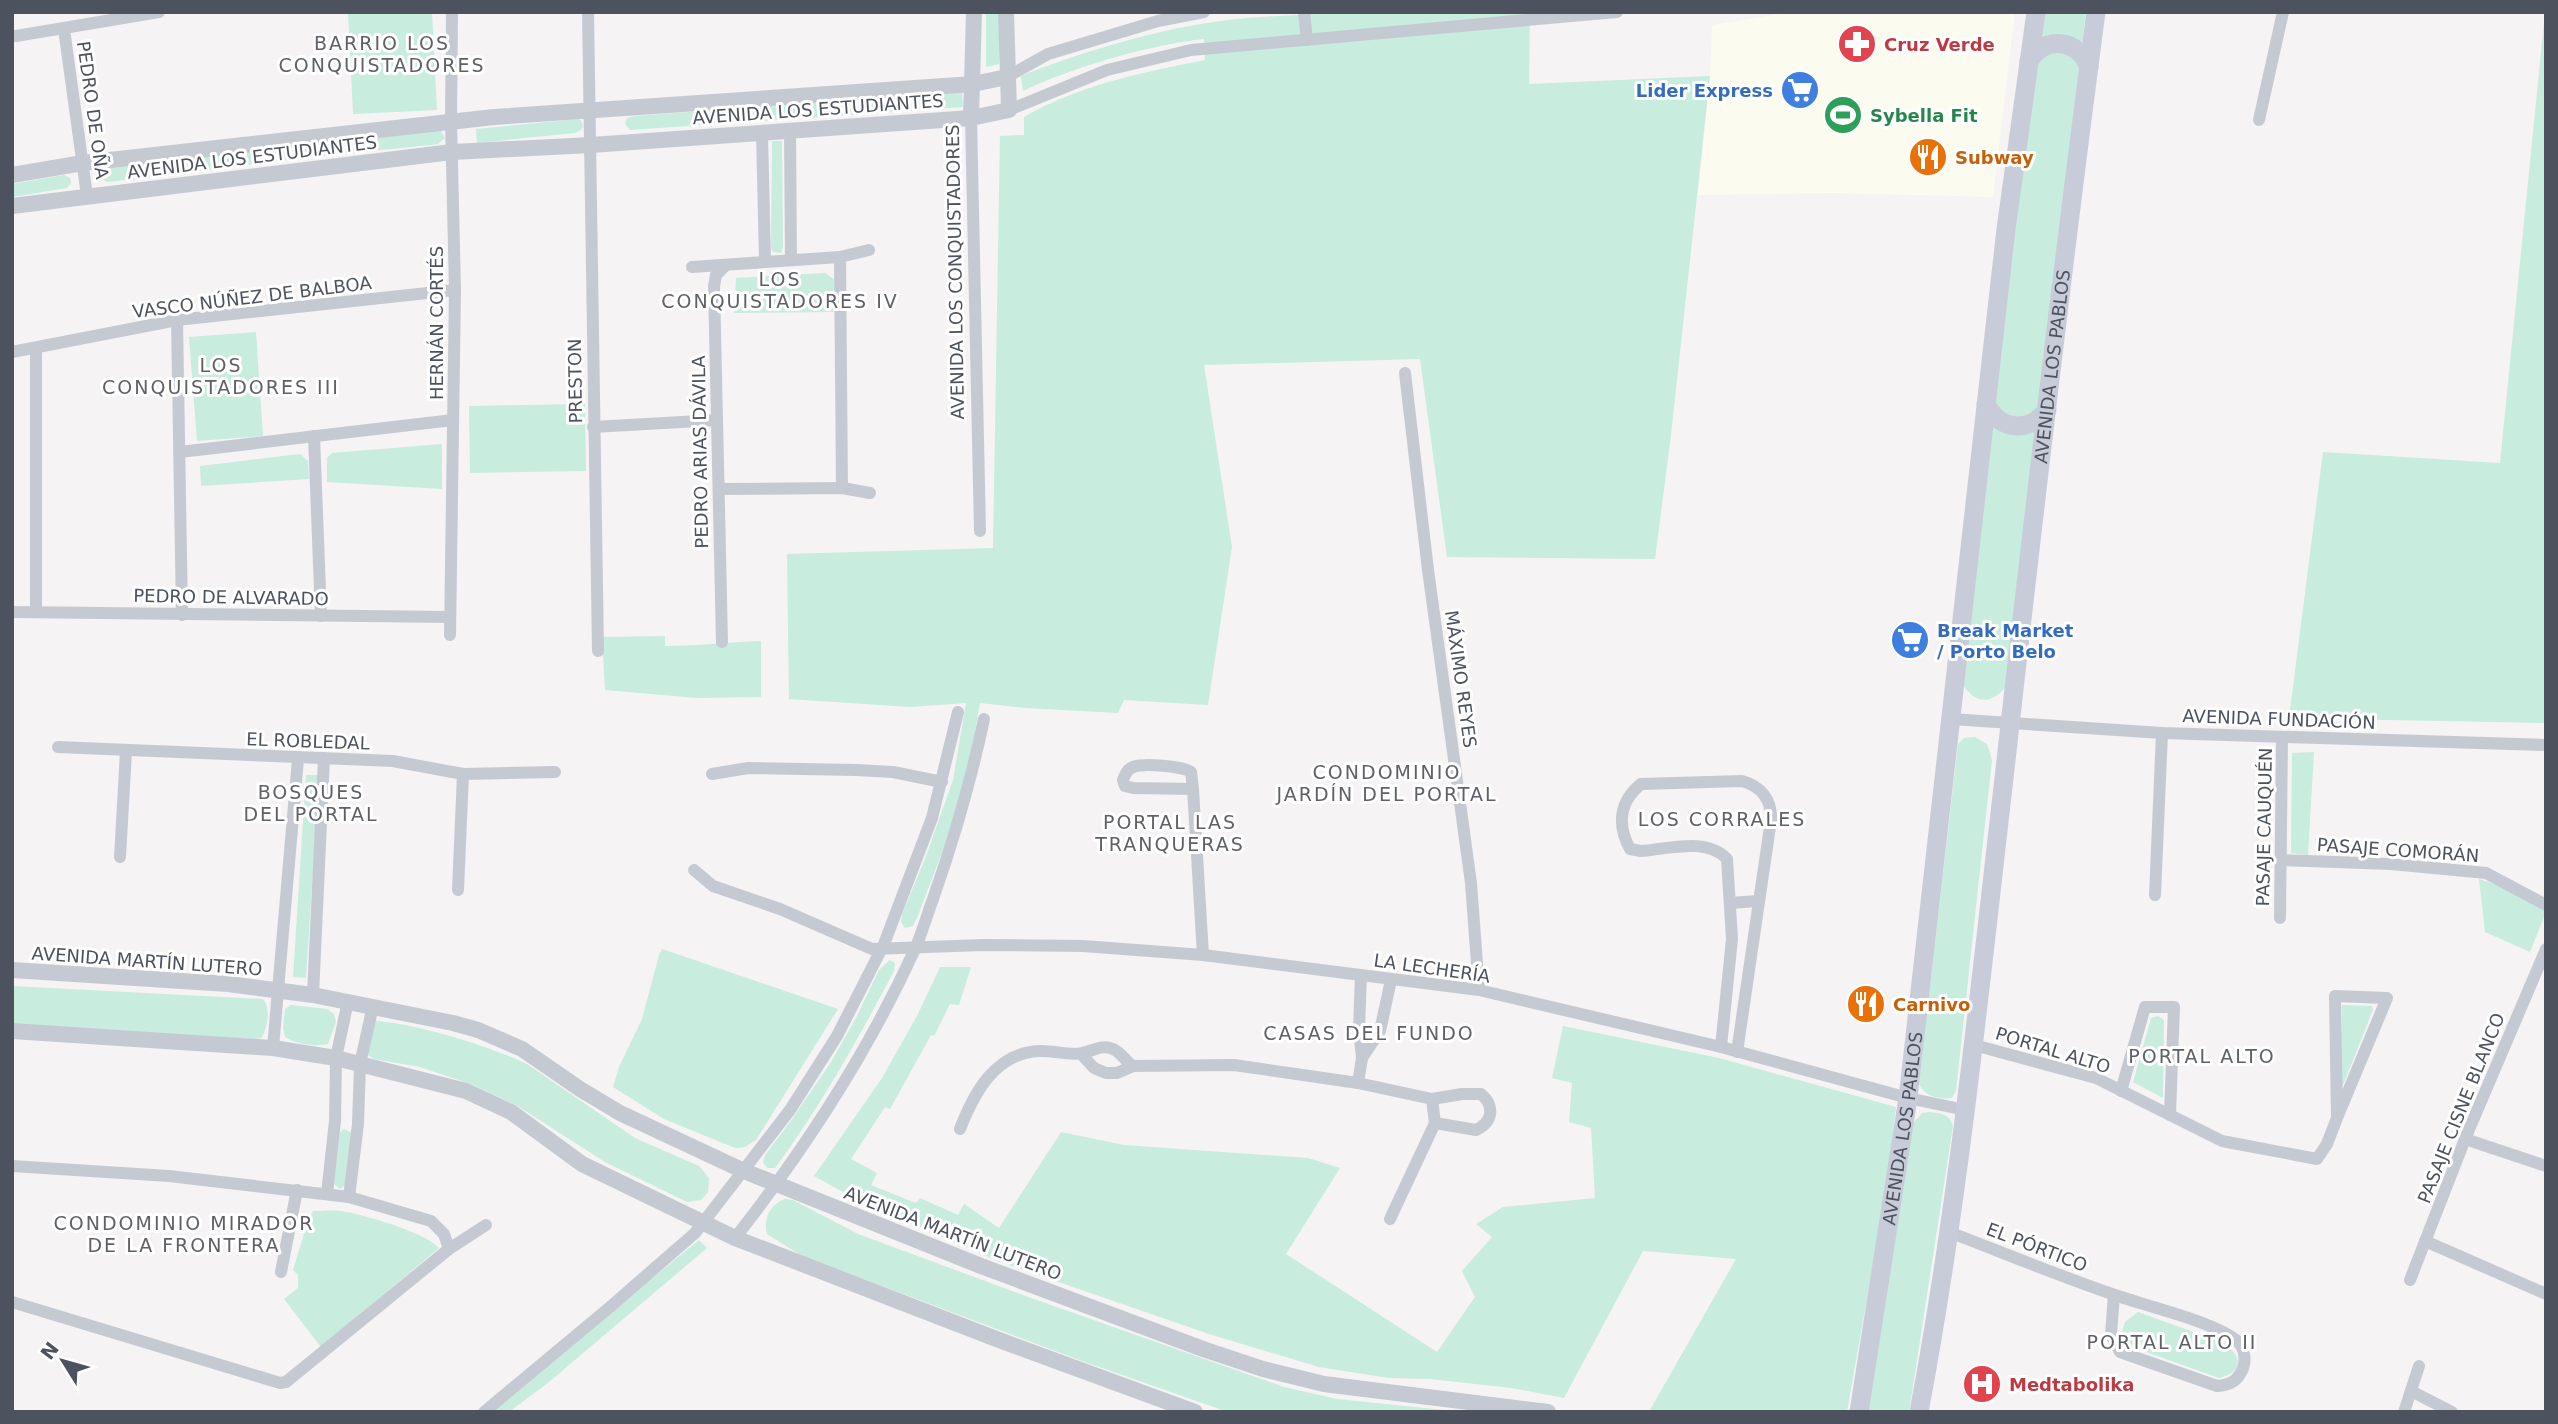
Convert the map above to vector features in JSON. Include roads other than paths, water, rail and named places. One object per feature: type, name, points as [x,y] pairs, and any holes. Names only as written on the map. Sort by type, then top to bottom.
[{"type":"main road","name":"AVENIDA LOS PABLOS","points":[[1859,1412],[1908,1098],[2006,229],[2036,12]]},
{"type":"main road","name":"AVENIDA LOS PABLOS","points":[[1919,1412],[1949,1231],[1974,1045],[2096,12]]},
{"type":"main road","points":[[2029,61],[2046,45],[2062,43],[2076,48],[2089,67]]},
{"type":"main road","points":[[1986,404],[2000,421],[2014,426],[2036,421],[2047,410]]},
{"type":"street","points":[[16,36],[159,12]]},
{"type":"street","name":"HERNÁN CORTÉS","points":[[450,635],[456,290],[451,121],[452,12]]},
{"type":"street","name":"PRESTON","points":[[588,12],[598,651]]},
{"type":"street","name":"AVENIDA LOS CONQUISTADORES","points":[[974,12],[971,118],[979,531]]},
{"type":"street","points":[[1006,12],[1009,110]]},
{"type":"street","name":"AVENIDA LOS ESTUDIANTES","points":[[12,174],[83,163],[451,121],[973,84],[1007,77],[1048,54],[1158,20],[1204,12]]},
{"type":"street","points":[[1304,12],[1307,40]]},
{"type":"street","name":"AVENIDA LOS ESTUDIANTES","points":[[12,206],[452,152],[591,145],[971,118],[1009,110],[1119,66],[1191,50],[1617,12]]},
{"type":"street","points":[[2259,120],[2283,12]]},
{"type":"street","name":"PEDRO DE OÑA","points":[[64,29],[88,196]]},
{"type":"street","points":[[790,131],[791,259]]},
{"type":"street","points":[[762,132],[765,261]]},
{"type":"street","points":[[692,267],[840,257],[869,250]]},
{"type":"street","points":[[840,257],[842,488]]},
{"type":"street","name":"PEDRO ARIAS DÁVILA","points":[[722,642],[714,281],[720,268],[726,265]]},
{"type":"street","name":"VASCO NÚÑEZ DE BALBOA","points":[[12,352],[177,320],[456,290]]},
{"type":"street","points":[[177,320],[182,615]]},
{"type":"street","points":[[36,348],[36,612]]},
{"type":"street","name":"MÁXIMO REYES","points":[[1405,373],[1471,883],[1479,990]]},
{"type":"street","points":[[593,427],[717,420]]},
{"type":"street","points":[[180,452],[453,421]]},
{"type":"street","points":[[314,436],[321,616]]},
{"type":"street","points":[[719,489],[842,488],[870,493]]},
{"type":"street","name":"PEDRO DE ALVARADO","points":[[12,612],[450,617]]},
{"type":"street","points":[[484,1412],[695,1233],[790,1110],[837,1036],[881,951],[932,818],[958,712]]},
{"type":"street","points":[[735,1238],[776,1184],[868,1041],[915,948],[959,826],[984,719]]},
{"type":"street","points":[[1951,719],[2011,723]]},
{"type":"street","name":"AVENIDA FUNDACIÓN","points":[[2011,723],[2162,733],[2546,745]]},
{"type":"street","points":[[2154,895],[2162,733]]},
{"type":"street","name":"PASAJE CAUQUÉN","points":[[2280,918],[2282,737]]},
{"type":"street","name":"EL ROBLEDAL","points":[[58,747],[393,761],[463,774],[555,772]]},
{"type":"street","points":[[120,858],[126,751]]},
{"type":"street","points":[[313,995],[324,758]]},
{"type":"street","points":[[279,990],[299,759]]},
{"type":"street","points":[[1193,789],[1133,788],[1125,786],[1123,780],[1127,771],[1135,766],[1183,767],[1191,772],[1193,789],[1203,954]]},
{"type":"street","points":[[712,774],[748,768],[856,770],[893,772],[942,782]]},
{"type":"street","points":[[458,890],[463,774]]},
{"type":"street","points":[[1721,1047],[1730,976],[1727,859],[1719,851],[1707,846],[1641,851],[1630,849],[1622,832],[1622,813],[1628,797],[1641,784],[1742,781],[1750,783],[1763,793],[1772,813],[1737,1052]]},
{"type":"street","name":"PASAJE COMORÁN","points":[[2282,860],[2391,864],[2486,873],[2546,905]]},
{"type":"street","points":[[694,870],[713,887],[780,909],[858,944],[881,951]]},
{"type":"street","points":[[1730,903],[1758,901]]},
{"type":"street","name":"LA LECHERÍA","points":[[881,951],[983,945],[1083,946],[1203,954],[1479,990],[1721,1047],[1908,1098],[1965,1110]]},
{"type":"street","name":"PASAJE CISNE BLANCO","points":[[2410,1280],[2465,1139],[2546,949]]},
{"type":"street","name":"AVENIDA MARTÍN LUTERO","points":[[12,970],[139,976],[279,990],[373,1006],[478,1030],[522,1049],[620,1113],[744,1171],[1118,1318],[1263,1369],[1352,1388],[1492,1408],[1548,1412]]},
{"type":"street","points":[[1358,1083],[1362,1058],[1359,1029],[1361,975]]},
{"type":"street","points":[[1362,1058],[1380,1031],[1391,980]]},
{"type":"street","name":"AVENIDA MARTÍN LUTERO","points":[[273,1048],[279,990]]},
{"type":"street","points":[[2334,996],[2387,998],[2342,1106],[2337,1118],[2334,996]]},
{"type":"street","points":[[327,1194],[335,1121],[336,1058],[348,1001]]},
{"type":"street","points":[[348,1197],[358,1125],[360,1064],[373,1006]]},
{"type":"street","points":[[2121,1090],[2145,1007],[2174,1007],[2170,1115]]},
{"type":"street","points":[[12,1031],[273,1048],[336,1058],[484,1098],[511,1112],[582,1164],[735,1238],[1195,1412]]},
{"type":"street","name":"PORTAL ALTO","points":[[1974,1045],[2096,1078],[2222,1141],[2317,1159],[2327,1144],[2337,1118]]},
{"type":"street","points":[[960,1129],[973,1098],[996,1068],[1013,1058],[1033,1051],[1081,1054],[1096,1048],[1110,1047],[1133,1066]]},
{"type":"street","points":[[1081,1054],[1103,1073],[1117,1073],[1133,1066],[1234,1065],[1358,1083],[1432,1100],[1462,1094],[1481,1094],[1490,1107],[1490,1118],[1482,1128],[1476,1130],[1434,1123]]},
{"type":"street","points":[[1390,1219],[1434,1123],[1432,1100]]},
{"type":"street","points":[[335,1121],[358,1125]]},
{"type":"street","points":[[2465,1139],[2546,1166]]},
{"type":"street","points":[[12,1166],[169,1176],[348,1197],[431,1221],[444,1234],[449,1249]]},
{"type":"street","points":[[281,1272],[297,1190]]},
{"type":"street","points":[[12,1302],[280,1383],[286,1381],[449,1249],[486,1225]]},
{"type":"street","name":"EL PÓRTICO","points":[[1949,1231],[2114,1295],[2212,1328],[2237,1340],[2242,1346],[2245,1360],[2241,1374],[2231,1383],[2217,1386],[2120,1352],[2110,1334],[2114,1295]]},
{"type":"street","points":[[2426,1241],[2546,1294]]},
{"type":"street","points":[[2404,1412],[2419,1366]]},
{"type":"street","points":[[2411,1391],[2452,1412]]},
{"type":"place","name":"Cruz Verde","points":[[1857,44]]},
{"type":"place","name":"Lider Express","points":[[1800,90]]},
{"type":"place","name":"Sybella Fit","points":[[1843,115]]},
{"type":"place","name":"Subway","points":[[1928,157]]},
{"type":"place","name":"Break Market / Porto Belo","points":[[1910,640]]},
{"type":"place","name":"Carnivo","points":[[1866,1004]]},
{"type":"place","name":"Medtabolika","points":[[1982,1384]]},
{"type":"district","name":"BARRIO LOS CONQUISTADORES","points":[[382,54]]},
{"type":"district","name":"LOS CONQUISTADORES IV","points":[[780,290]]},
{"type":"district","name":"LOS CONQUISTADORES III","points":[[221,376]]},
{"type":"district","name":"CONDOMINIO JARDÍN DEL PORTAL","points":[[1387,783]]},
{"type":"district","name":"BOSQUES DEL PORTAL","points":[[311,803]]},
{"type":"district","name":"LOS CORRALES","points":[[1722,819]]},
{"type":"district","name":"PORTAL LAS TRANQUERAS","points":[[1170,833]]},
{"type":"district","name":"CASAS DEL FUNDO","points":[[1369,1033]]},
{"type":"district","name":"PORTAL ALTO","points":[[2202,1056]]},
{"type":"district","name":"CONDOMINIO MIRADOR DE LA FRONTERA","points":[[184,1234]]},
{"type":"district","name":"PORTAL ALTO II","points":[[2172,1342]]}]
